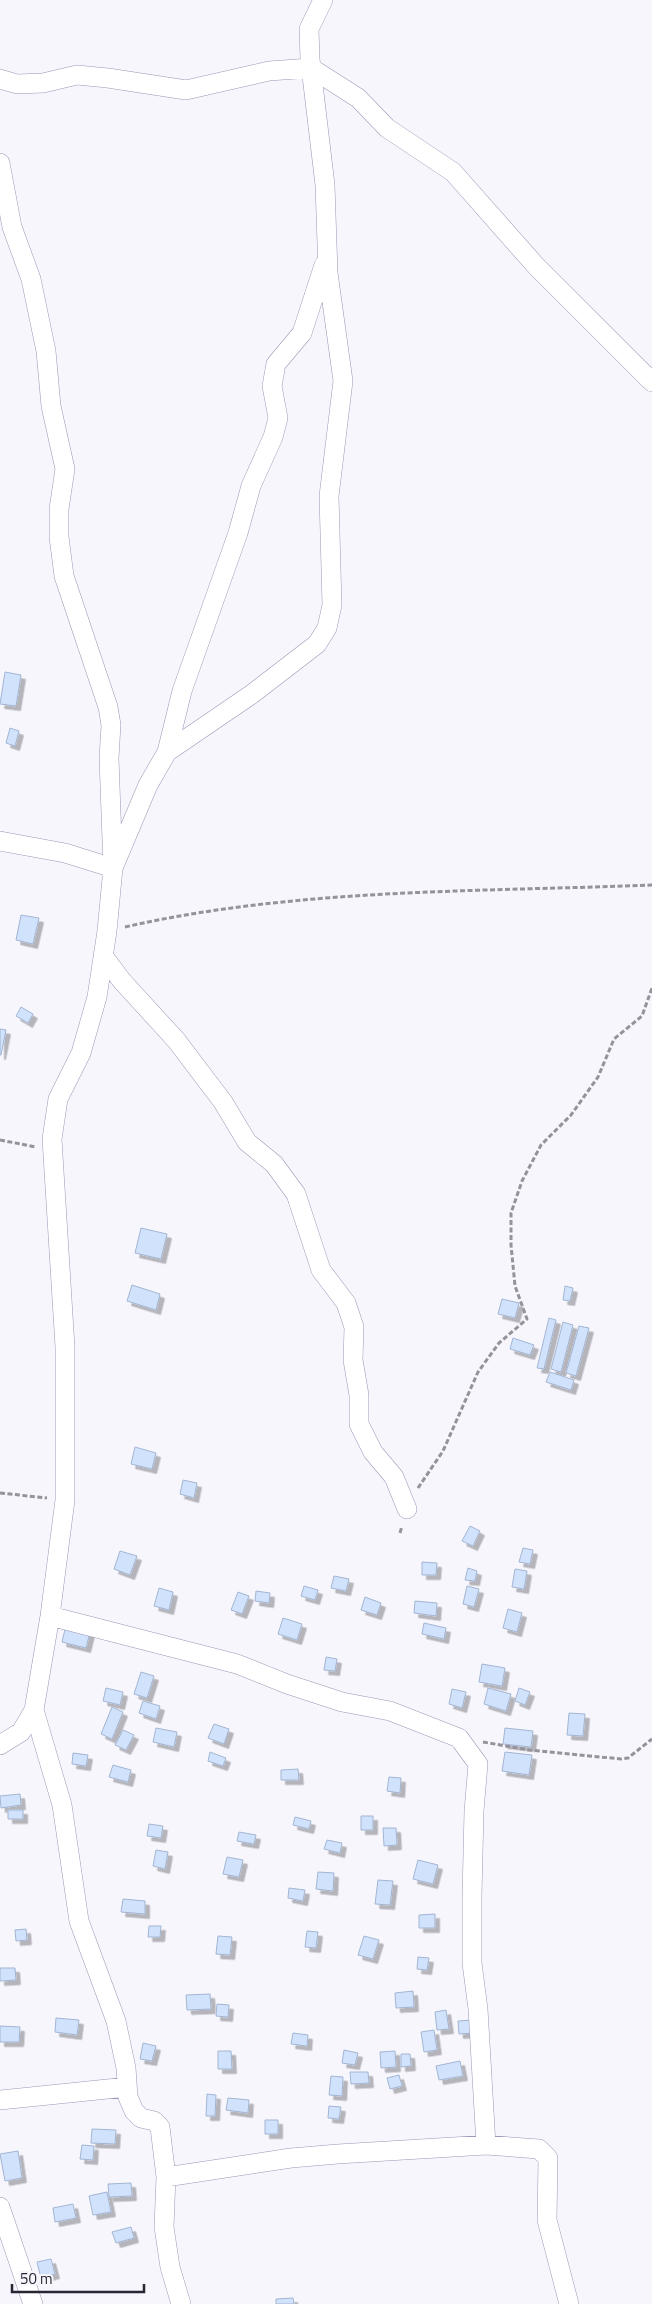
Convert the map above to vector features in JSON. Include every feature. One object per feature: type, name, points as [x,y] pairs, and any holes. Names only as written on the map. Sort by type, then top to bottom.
[{"type":"street","points":[[166,752],[252,694],[317,644],[327,628],[332,605],[329,496],[343,381],[328,273],[325,185],[311,68],[310,29],[323,0]]},
{"type":"street","points":[[0,79],[17,84],[44,83],[77,75],[186,90],[269,71],[311,68],[358,98],[387,128],[454,172],[536,266],[652,382]]},
{"type":"street","points":[[0,163],[6,228],[31,280],[46,351],[51,406],[65,470],[59,509],[64,576],[108,707],[111,725],[109,775],[113,868],[108,931],[98,998],[81,1053],[58,1099],[53,1152],[65,1347],[65,1500],[50,1616],[34,1710],[20,1732],[0,1745]]},
{"type":"street","points":[[113,868],[148,786],[166,752],[182,691],[238,533],[251,486],[273,437],[278,418],[272,386],[276,364],[302,332],[327,254]]},
{"type":"street","points":[[0,841],[64,853],[113,868]]},
{"type":"street","points":[[104,957],[176,1040],[223,1102],[247,1142],[274,1164],[296,1194],[321,1270],[346,1303],[354,1327],[353,1360],[359,1395],[359,1424],[373,1452],[394,1477],[407,1509]]},
{"type":"street","points":[[50,1616],[237,1664],[287,1684],[342,1702],[390,1712],[459,1738],[478,1764],[474,1811],[472,1963],[478,2009],[486,2146]]},
{"type":"street","points":[[34,1710],[62,1805],[78,1921],[116,2021],[126,2068],[128,2097],[134,2111],[141,2118],[154,2121],[160,2127],[166,2177],[164,2227],[170,2268],[181,2304]]},
{"type":"street","points":[[0,2100],[127,2087]]},
{"type":"street","points":[[166,2177],[292,2158],[486,2146],[540,2149],[548,2158],[547,2220],[569,2304]]},
{"type":"street","points":[[0,2207],[33,2304]]},
{"type":"path","points":[[108,931],[152,921],[296,899],[652,885]]},
{"type":"path","points":[[400,1533],[407,1509],[419,1484],[443,1451],[478,1372],[499,1343],[526,1319],[515,1286],[511,1245],[511,1213],[522,1181],[541,1144],[571,1115],[598,1077],[614,1039],[642,1016],[652,988]]},
{"type":"path","points":[[0,1140],[28,1144],[53,1152]]},
{"type":"path","points":[[0,1493],[65,1500]]},
{"type":"path","points":[[459,1738],[529,1750],[621,1759],[628,1758],[652,1739]]},
{"type":"building","points":[[5,672],[21,675],[16,706],[0,704]]},
{"type":"building","points":[[10,728],[19,731],[15,746],[6,743]]},
{"type":"building","points":[[21,915],[39,918],[33,944],[16,940]]},
{"type":"building","points":[[21,1007],[33,1014],[28,1023],[16,1016]]},
{"type":"building","points":[[0,1029],[6,1030],[1,1055],[0,1055]]},
{"type":"building","points":[[141,1228],[167,1234],[161,1259],[135,1253]]},
{"type":"building","points":[[132,1285],[160,1294],[156,1310],[127,1301]]},
{"type":"building","points":[[565,1286],[573,1288],[570,1301],[563,1300]]},
{"type":"building","points":[[502,1299],[519,1303],[515,1318],[498,1314]]},
{"type":"building","points":[[549,1318],[556,1320],[544,1369],[537,1368]]},
{"type":"building","points":[[563,1322],[573,1325],[561,1372],[551,1369]]},
{"type":"building","points":[[579,1326],[589,1328],[576,1376],[566,1373]]},
{"type":"building","points":[[513,1338],[534,1345],[530,1355],[510,1349]]},
{"type":"building","points":[[550,1372],[574,1380],[571,1390],[546,1382]]},
{"type":"building","points":[[135,1447],[156,1453],[152,1469],[131,1464]]},
{"type":"building","points":[[183,1480],[197,1483],[194,1498],[180,1494]]},
{"type":"building","points":[[470,1526],[480,1531],[473,1546],[462,1541]]},
{"type":"building","points":[[523,1548],[533,1550],[530,1564],[519,1562]]},
{"type":"building","points":[[120,1551],[137,1556],[130,1575],[114,1569]]},
{"type":"building","points":[[422,1562],[437,1563],[436,1575],[422,1575]]},
{"type":"building","points":[[468,1568],[477,1571],[475,1581],[465,1580]]},
{"type":"building","points":[[515,1569],[527,1571],[524,1589],[512,1587]]},
{"type":"building","points":[[334,1576],[349,1579],[346,1591],[331,1588]]},
{"type":"building","points":[[304,1586],[318,1590],[315,1600],[301,1596]]},
{"type":"building","points":[[467,1586],[479,1589],[474,1607],[463,1604]]},
{"type":"building","points":[[159,1588],[173,1592],[169,1610],[154,1606]]},
{"type":"building","points":[[256,1591],[270,1593],[269,1603],[255,1601]]},
{"type":"building","points":[[238,1592],[249,1596],[242,1614],[231,1610]]},
{"type":"building","points":[[365,1597],[381,1603],[377,1615],[361,1610]]},
{"type":"building","points":[[415,1601],[437,1603],[436,1616],[414,1613]]},
{"type":"building","points":[[508,1609],[522,1613],[517,1632],[503,1628]]},
{"type":"building","points":[[283,1618],[302,1624],[297,1640],[278,1634]]},
{"type":"building","points":[[424,1623],[446,1628],[444,1639],[422,1634]]},
{"type":"building","points":[[66,1625],[90,1632],[86,1648],[62,1642]]},
{"type":"building","points":[[326,1657],[337,1659],[335,1671],[324,1670]]},
{"type":"building","points":[[482,1664],[505,1668],[502,1686],[479,1682]]},
{"type":"building","points":[[141,1672],[154,1676],[147,1698],[134,1694]]},
{"type":"building","points":[[106,1688],[123,1692],[120,1705],[103,1701]]},
{"type":"building","points":[[488,1688],[511,1694],[506,1711],[484,1704]]},
{"type":"building","points":[[519,1688],[530,1692],[525,1705],[515,1701]]},
{"type":"building","points":[[452,1689],[466,1692],[462,1708],[449,1704]]},
{"type":"building","points":[[143,1701],[160,1706],[156,1719],[139,1713]]},
{"type":"building","points":[[112,1707],[123,1712],[112,1739],[101,1734]]},
{"type":"building","points":[[569,1713],[585,1714],[583,1736],[567,1735]]},
{"type":"building","points":[[214,1724],[229,1729],[224,1744],[208,1738]]},
{"type":"building","points":[[156,1728],[177,1732],[174,1747],[153,1742]]},
{"type":"building","points":[[505,1728],[533,1731],[531,1747],[503,1744]]},
{"type":"building","points":[[123,1730],[134,1735],[126,1750],[115,1745]]},
{"type":"building","points":[[210,1752],[226,1758],[223,1766],[208,1761]]},
{"type":"building","points":[[505,1752],[532,1755],[529,1775],[502,1771]]},
{"type":"building","points":[[73,1753],[88,1755],[86,1766],[72,1764]]},
{"type":"building","points":[[113,1765],[131,1770],[128,1782],[109,1777]]},
{"type":"building","points":[[298,1769],[299,1780],[281,1780],[281,1770]]},
{"type":"building","points":[[389,1777],[401,1778],[400,1793],[387,1791]]},
{"type":"building","points":[[20,1794],[21,1805],[1,1808],[0,1796]]},
{"type":"building","points":[[8,1810],[23,1810],[23,1819],[8,1819]]},
{"type":"building","points":[[361,1816],[373,1816],[373,1830],[361,1830]]},
{"type":"building","points":[[295,1817],[311,1821],[309,1829],[293,1825]]},
{"type":"building","points":[[149,1824],[163,1826],[161,1838],[147,1836]]},
{"type":"building","points":[[383,1828],[396,1828],[397,1845],[384,1846]]},
{"type":"building","points":[[239,1832],[256,1835],[254,1844],[237,1841]]},
{"type":"building","points":[[327,1840],[342,1843],[340,1853],[324,1849]]},
{"type":"building","points":[[156,1850],[168,1852],[165,1869],[153,1866]]},
{"type":"building","points":[[227,1857],[243,1860],[239,1877],[223,1874]]},
{"type":"building","points":[[418,1860],[438,1865],[433,1884],[413,1879]]},
{"type":"building","points":[[318,1872],[334,1873],[333,1891],[316,1889]]},
{"type":"building","points":[[378,1880],[393,1881],[390,1905],[375,1904]]},
{"type":"building","points":[[289,1888],[305,1890],[303,1901],[288,1898]]},
{"type":"building","points":[[123,1899],[145,1901],[145,1914],[121,1912]]},
{"type":"building","points":[[435,1914],[435,1928],[419,1928],[419,1915]]},
{"type":"building","points":[[149,1926],[161,1926],[160,1937],[148,1937]]},
{"type":"building","points":[[26,1929],[27,1940],[16,1941],[15,1930]]},
{"type":"building","points":[[307,1931],[318,1932],[316,1948],[305,1947]]},
{"type":"building","points":[[218,1936],[232,1937],[230,1955],[216,1954]]},
{"type":"building","points":[[364,1936],[379,1940],[373,1959],[358,1955]]},
{"type":"building","points":[[418,1957],[429,1958],[427,1970],[417,1969]]},
{"type":"building","points":[[0,1968],[15,1968],[16,1980],[0,1981]]},
{"type":"building","points":[[413,1991],[414,2007],[396,2008],[395,1993]]},
{"type":"building","points":[[210,1994],[211,2009],[187,2010],[186,1995]]},
{"type":"building","points":[[217,2004],[229,2005],[228,2017],[216,2016]]},
{"type":"building","points":[[446,2010],[449,2029],[437,2030],[435,2012]]},
{"type":"building","points":[[56,2018],[79,2020],[77,2035],[55,2032]]},
{"type":"building","points":[[473,2020],[473,2033],[459,2034],[458,2021]]},
{"type":"building","points":[[0,2026],[20,2027],[19,2042],[0,2042]]},
{"type":"building","points":[[434,2030],[437,2050],[424,2052],[421,2032]]},
{"type":"building","points":[[293,2033],[308,2035],[307,2046],[291,2044]]},
{"type":"building","points":[[143,2043],[156,2046],[152,2061],[140,2059]]},
{"type":"building","points":[[344,2050],[358,2053],[355,2065],[342,2063]]},
{"type":"building","points":[[218,2051],[231,2051],[232,2069],[218,2069]]},
{"type":"building","points":[[395,2051],[396,2067],[381,2068],[380,2052]]},
{"type":"building","points":[[401,2054],[410,2054],[411,2066],[401,2067]]},
{"type":"building","points":[[460,2061],[463,2076],[439,2080],[436,2066]]},
{"type":"building","points":[[350,2072],[368,2072],[369,2083],[351,2084]]},
{"type":"building","points":[[399,2075],[402,2086],[390,2089],[387,2078]]},
{"type":"building","points":[[331,2076],[343,2077],[342,2096],[329,2095]]},
{"type":"building","points":[[207,2094],[216,2095],[215,2116],[206,2116]]},
{"type":"building","points":[[228,2098],[249,2100],[248,2113],[226,2110]]},
{"type":"building","points":[[329,2106],[341,2107],[339,2119],[328,2118]]},
{"type":"building","points":[[265,2120],[278,2120],[278,2134],[265,2134]]},
{"type":"building","points":[[92,2129],[116,2130],[115,2144],[91,2143]]},
{"type":"building","points":[[82,2145],[94,2146],[93,2160],[80,2159]]},
{"type":"building","points":[[18,2151],[22,2178],[5,2181],[0,2154]]},
{"type":"building","points":[[131,2183],[132,2196],[109,2197],[108,2184]]},
{"type":"building","points":[[107,2192],[111,2212],[93,2215],[89,2196]]},
{"type":"building","points":[[73,2204],[76,2218],[55,2222],[53,2208]]},
{"type":"building","points":[[131,2227],[134,2238],[116,2243],[112,2232]]},
{"type":"building","points":[[51,2259],[55,2274],[41,2278],[37,2262]]},
{"type":"building","points":[[293,2298],[294,2304],[276,2304],[276,2299]]}]
